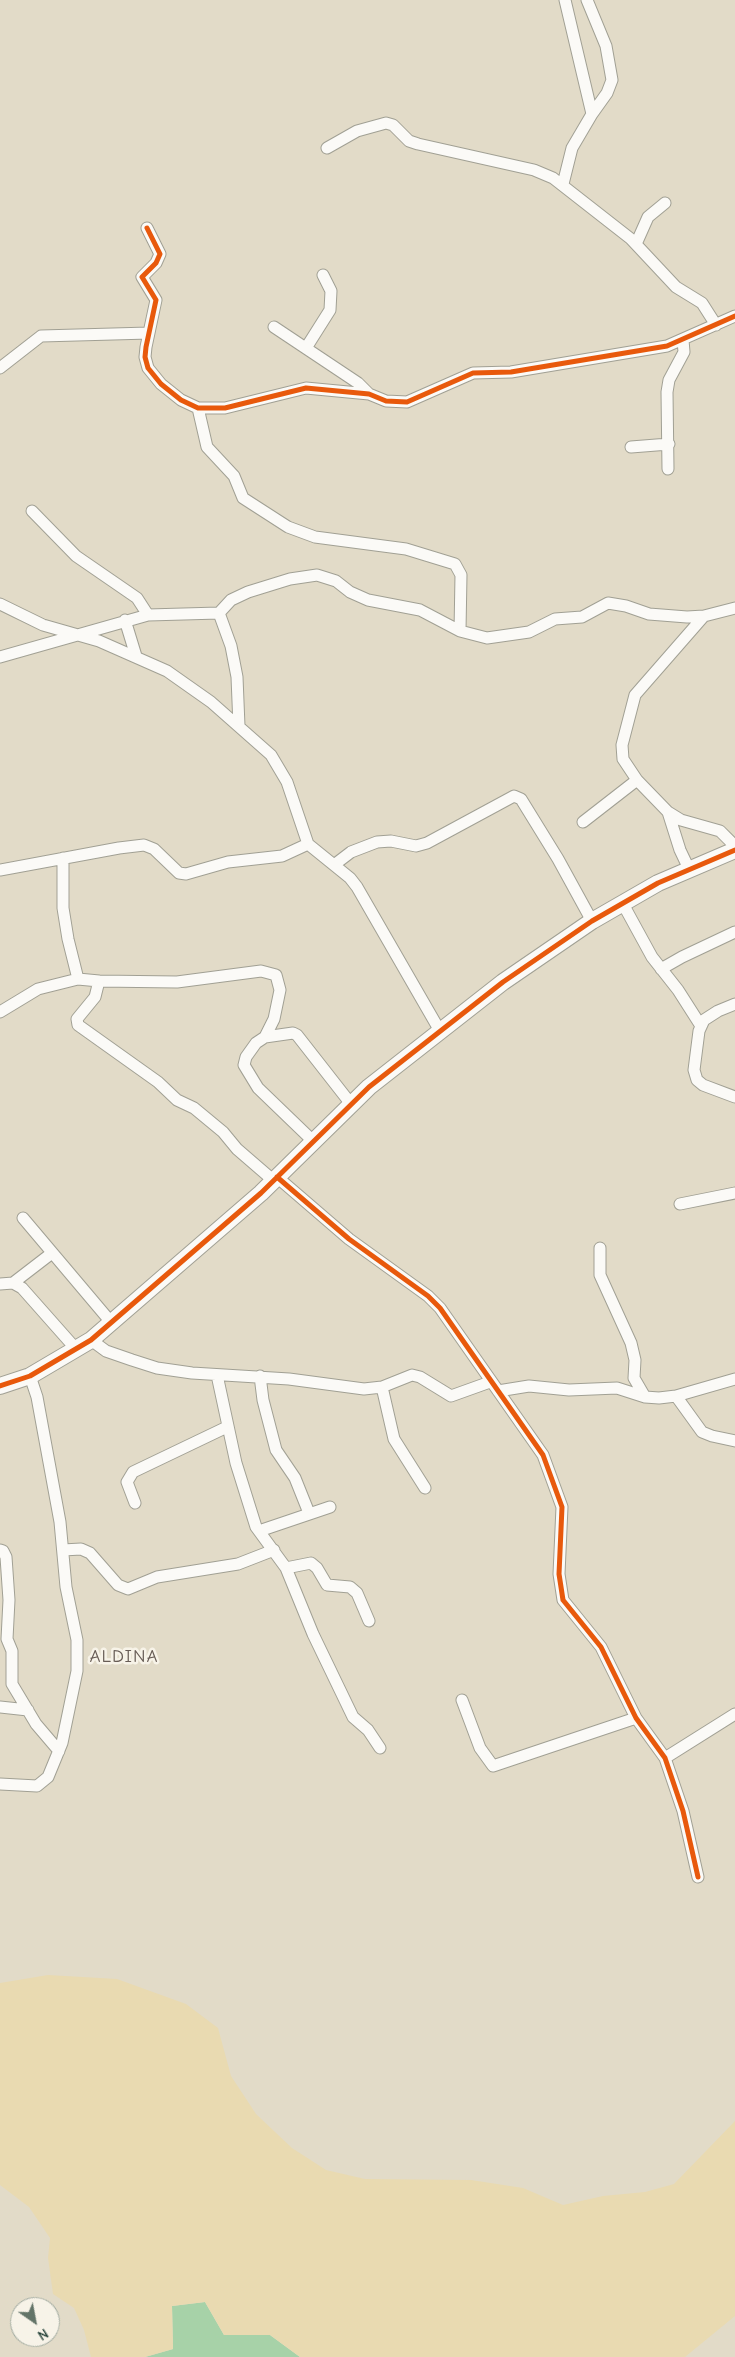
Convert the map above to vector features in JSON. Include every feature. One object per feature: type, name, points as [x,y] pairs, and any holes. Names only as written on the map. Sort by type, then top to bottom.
[{"type":"street","points":[[565,0],[592,114]]},
{"type":"street","points":[[563,184],[572,148],[610,87],[612,72],[606,46],[588,0]]},
{"type":"street","points":[[327,148],[357,131],[386,123],[393,125],[409,141],[418,144],[534,170],[563,184],[584,204],[636,244],[676,287],[702,303],[716,325]]},
{"type":"street","points":[[636,244],[648,217],[665,203]]},
{"type":"street","points":[[147,228],[160,254],[156,263],[142,277],[156,300],[145,357],[154,376],[181,400],[198,408],[224,408],[306,388],[369,394],[386,401],[407,402],[473,373],[510,372],[650,349],[683,340],[735,316]]},
{"type":"street","points":[[306,348],[330,310],[331,291],[323,276]]},
{"type":"street","points":[[274,327],[358,383],[369,394]]},
{"type":"street","points":[[0,368],[41,336],[149,333]]},
{"type":"street","points":[[668,469],[667,392],[669,380],[684,352],[683,340]]},
{"type":"street","points":[[198,408],[208,447],[234,476],[243,498],[288,527],[315,537],[406,549],[455,564],[461,575],[460,631]]},
{"type":"street","points":[[631,447],[669,444]]},
{"type":"street","points":[[32,511],[76,556],[137,598],[148,615]]},
{"type":"street","points":[[0,657],[148,615],[219,613],[231,600],[248,592],[290,579],[317,575],[336,581],[350,592],[368,600],[420,610],[460,631],[487,638],[523,633],[555,619],[582,617],[608,603],[619,604],[649,614],[704,616],[735,608]]},
{"type":"street","points":[[0,604],[43,625],[78,634],[136,656],[167,671],[239,726],[271,755],[287,782],[308,844],[357,887],[440,1031]]},
{"type":"street","points":[[219,613],[231,646],[237,676],[239,726]]},
{"type":"street","points":[[704,616],[661,667],[646,680],[633,699],[621,749],[624,763],[637,780],[668,812],[689,822],[714,829],[724,835],[735,846]]},
{"type":"street","points":[[125,620],[136,656]]},
{"type":"street","points":[[583,822],[637,780]]},
{"type":"street","points":[[334,865],[351,852],[377,842],[391,841],[416,846],[427,844],[514,796],[521,799],[558,859],[592,921]]},
{"type":"street","points":[[668,812],[680,850],[689,869]]},
{"type":"street","points":[[0,870],[144,845],[154,849],[179,873],[186,874],[228,862],[282,856],[308,844]]},
{"type":"street","points":[[0,1386],[30,1376],[91,1340],[110,1321],[276,1179],[351,1104],[503,982],[592,921],[658,883],[735,850]]},
{"type":"street","points":[[63,858],[63,908],[78,980]]},
{"type":"street","points":[[623,904],[652,957],[678,990],[701,1026]]},
{"type":"street","points":[[661,970],[682,957],[735,932]]},
{"type":"street","points":[[0,1012],[38,989],[78,980],[177,982],[248,972],[270,973],[278,979],[280,990],[274,1019],[265,1038]]},
{"type":"street","points":[[99,981],[95,997],[77,1019],[78,1025],[158,1082],[177,1100],[194,1108],[223,1132],[237,1149],[349,1239],[428,1296],[452,1325],[490,1382],[543,1455],[562,1506],[559,1583],[564,1600],[600,1648],[636,1718],[665,1758],[683,1811],[698,1877]]},
{"type":"street","points":[[735,1004],[710,1015],[701,1026],[695,1061],[697,1080],[706,1087],[735,1097]]},
{"type":"street","points":[[313,1141],[258,1088],[245,1068],[244,1062],[246,1057],[256,1043],[265,1038],[297,1035],[351,1104]]},
{"type":"street","points":[[680,1204],[735,1193]]},
{"type":"street","points":[[23,1218],[110,1321]]},
{"type":"street","points":[[600,1248],[600,1275],[634,1351],[634,1378],[645,1397]]},
{"type":"street","points":[[0,1284],[13,1283],[52,1253]]},
{"type":"street","points":[[13,1283],[22,1288],[76,1349]]},
{"type":"street","points":[[91,1340],[106,1351],[157,1368],[217,1376],[260,1376],[364,1389],[382,1387],[410,1375],[415,1375],[451,1396],[490,1382]]},
{"type":"street","points":[[0,1784],[25,1787],[41,1784],[48,1777],[59,1750],[75,1684],[77,1661],[77,1640],[66,1587],[63,1550],[36,1396],[30,1376]]},
{"type":"street","points":[[217,1376],[241,1483],[259,1531],[286,1568],[313,1634],[353,1717],[368,1730],[380,1748]]},
{"type":"street","points":[[260,1376],[263,1400],[276,1450],[295,1478],[309,1513]]},
{"type":"street","points":[[620,1388],[634,1378]]},
{"type":"street","points":[[498,1391],[529,1386],[569,1390],[620,1388],[645,1397],[659,1398],[676,1396],[735,1379]]},
{"type":"street","points":[[382,1387],[394,1439],[425,1488]]},
{"type":"street","points":[[676,1396],[702,1432],[735,1441]]},
{"type":"street","points":[[135,1503],[128,1482],[132,1472],[227,1427]]},
{"type":"street","points":[[259,1531],[330,1506]]},
{"type":"street","points":[[63,1550],[82,1549],[90,1553],[118,1585],[128,1589],[157,1577],[238,1564],[274,1550]]},
{"type":"street","points":[[0,1550],[3,1551],[6,1557],[9,1600],[8,1639],[12,1650],[11,1681],[36,1724],[59,1750]]},
{"type":"street","points":[[286,1568],[311,1563],[317,1568],[327,1585],[350,1586],[361,1600],[369,1621]]},
{"type":"street","points":[[462,1700],[480,1748],[488,1762],[493,1766],[636,1718]]},
{"type":"street","points":[[0,1706],[28,1710]]},
{"type":"street","points":[[665,1758],[735,1714]]},
{"type":"green space","points":[[205,2302],[224,2335],[270,2335],[300,2357],[145,2357],[173,2349],[172,2306]]},
{"type":"sand","points":[[48,1975],[117,1979],[186,2004],[218,2028],[231,2076],[256,2114],[292,2148],[326,2170],[365,2179],[471,2180],[523,2188],[563,2205],[603,2196],[645,2192],[674,2184],[735,2121],[735,2316],[685,2357],[300,2357],[270,2335],[224,2335],[205,2302],[172,2306],[173,2349],[145,2357],[91,2357],[84,2330],[74,2308],[53,2294],[48,2258],[50,2238],[29,2207],[0,2185],[0,1983]]},
{"type":"cycle path","points":[[147,228],[160,254],[156,263],[142,277],[156,300],[146,347],[145,357],[148,368],[161,384],[181,400],[198,408],[225,408],[306,388],[369,394],[386,401],[407,402],[473,373],[511,372],[667,346],[735,316]]},
{"type":"cycle path","points":[[0,1386],[30,1376],[91,1340],[261,1193],[369,1087],[503,982],[592,921],[658,883],[735,850]]},
{"type":"cycle path","points":[[277,1177],[349,1239],[428,1296],[440,1308],[543,1455],[562,1507],[559,1574],[563,1600],[601,1647],[636,1718],[665,1758],[683,1811],[698,1877]]},
{"type":"district","name":"ALDINA","points":[[124,1657]]}]
